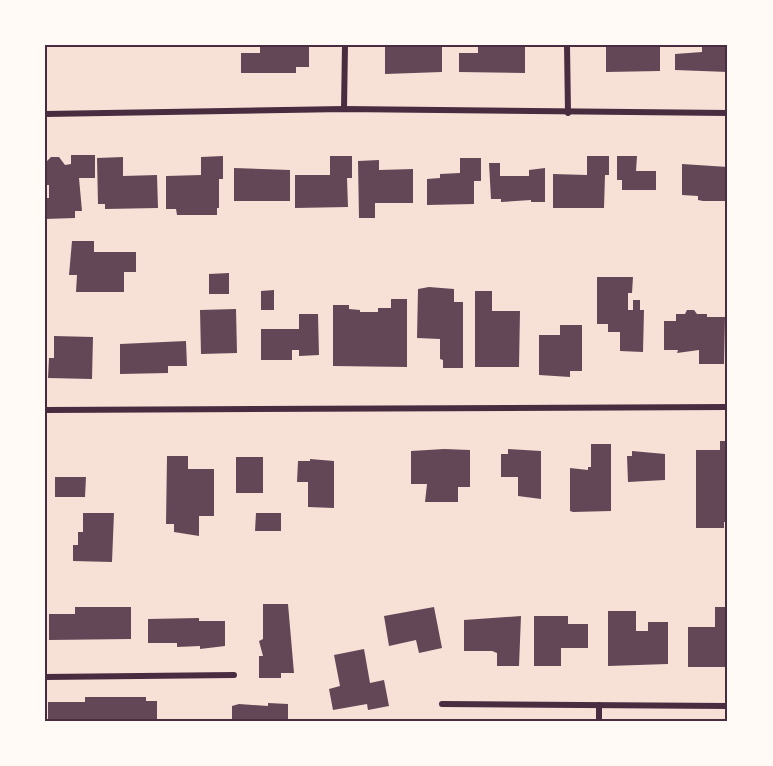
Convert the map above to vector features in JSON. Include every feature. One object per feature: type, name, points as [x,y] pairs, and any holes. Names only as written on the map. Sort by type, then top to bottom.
[{"type":"street","points":[[344,109],[345,45]]},
{"type":"street","points":[[567,45],[568,113]]},
{"type":"street","points":[[45,114],[344,109],[728,113]]},
{"type":"street","points":[[45,410],[728,407]]},
{"type":"street","points":[[45,677],[234,675]]},
{"type":"street","points":[[442,704],[728,706]]},
{"type":"street","points":[[599,705],[599,721]]},
{"type":"building","points":[[260,45],[309,45],[309,67],[296,67],[296,73],[241,73],[241,53],[260,53]]},
{"type":"building","points":[[442,45],[442,72],[385,74],[385,46]]},
{"type":"building","points":[[478,45],[525,45],[525,73],[459,72],[459,53],[478,53]]},
{"type":"building","points":[[660,45],[660,71],[606,72],[606,46]]},
{"type":"building","points":[[702,45],[728,45],[728,72],[675,70],[675,54],[702,52]]},
{"type":"building","points":[[71,155],[95,155],[95,178],[79,178],[82,211],[75,211],[75,218],[45,219],[45,198],[49,198],[49,185],[45,185],[45,163],[51,157],[59,157],[65,165],[71,164]]},
{"type":"building","points":[[223,156],[223,179],[219,179],[217,215],[177,215],[176,209],[166,209],[166,176],[201,175],[201,157]]},
{"type":"building","points":[[330,156],[352,156],[352,178],[347,178],[348,207],[295,208],[295,175],[330,175]]},
{"type":"building","points":[[587,156],[609,156],[609,175],[605,175],[604,208],[553,208],[553,174],[587,175]]},
{"type":"building","points":[[617,156],[637,156],[636,171],[656,171],[656,190],[622,190],[622,180],[617,180]]},
{"type":"building","points":[[123,157],[123,176],[157,175],[158,208],[105,209],[105,204],[98,204],[97,158]]},
{"type":"building","points":[[460,158],[481,158],[481,181],[474,181],[474,204],[427,205],[427,179],[440,178],[440,174],[460,173]]},
{"type":"building","points":[[379,160],[379,170],[413,169],[413,203],[375,203],[375,218],[359,218],[358,161]]},
{"type":"building","points":[[489,163],[500,163],[500,176],[529,176],[529,170],[545,168],[545,202],[531,202],[531,200],[501,202],[501,199],[491,199]]},
{"type":"building","points":[[682,164],[728,167],[728,201],[703,201],[698,200],[698,196],[682,195]]},
{"type":"building","points":[[234,168],[290,170],[290,201],[234,201]]},
{"type":"building","points":[[72,241],[94,241],[94,252],[136,252],[136,272],[124,272],[124,292],[76,292],[77,275],[69,275]]},
{"type":"building","points":[[229,273],[229,294],[209,294],[209,274]]},
{"type":"building","points":[[597,277],[633,277],[632,293],[628,293],[628,310],[633,310],[633,300],[640,300],[640,310],[644,310],[643,352],[620,351],[620,332],[608,332],[608,324],[597,324]]},
{"type":"building","points":[[429,287],[454,289],[454,302],[463,302],[463,368],[443,368],[443,360],[440,359],[440,339],[417,338],[418,289]]},
{"type":"building","points":[[274,290],[274,310],[261,310],[261,291]]},
{"type":"building","points":[[475,291],[492,291],[492,311],[520,311],[519,367],[475,367]]},
{"type":"building","points":[[391,299],[407,299],[407,367],[333,366],[333,305],[349,305],[349,309],[360,310],[360,312],[378,312],[378,308],[391,308]]},
{"type":"building","points":[[236,309],[237,353],[201,354],[200,310]]},
{"type":"building","points":[[687,310],[694,310],[697,314],[707,314],[707,317],[725,317],[724,364],[699,364],[699,350],[677,353],[678,350],[664,350],[664,321],[676,321],[676,314],[685,314]]},
{"type":"building","points":[[299,314],[318,314],[319,355],[299,356],[299,350],[292,350],[292,360],[261,360],[261,329],[299,329]]},
{"type":"building","points":[[560,325],[582,325],[582,371],[570,371],[570,377],[539,375],[539,335],[560,335]]},
{"type":"building","points":[[54,336],[93,337],[92,379],[48,378],[49,358],[54,358]]},
{"type":"building","points":[[186,341],[187,366],[168,366],[168,373],[120,374],[120,344]]},
{"type":"building","points":[[720,441],[728,441],[728,522],[724,522],[724,528],[696,528],[696,450],[720,450]]},
{"type":"building","points":[[591,444],[611,444],[611,511],[573,512],[570,511],[570,468],[588,470],[588,467],[591,467]]},
{"type":"building","points":[[508,449],[541,451],[541,499],[518,496],[518,477],[501,477],[501,454],[508,454]]},
{"type":"building","points":[[470,450],[470,487],[458,487],[458,502],[425,502],[427,484],[411,484],[411,451]]},
{"type":"building","points":[[632,451],[665,454],[665,480],[628,482],[627,456],[632,456]]},
{"type":"building","points":[[167,456],[188,456],[188,469],[214,469],[214,516],[199,516],[199,536],[174,532],[174,524],[166,524]]},
{"type":"building","points":[[236,457],[263,457],[263,493],[236,493]]},
{"type":"building","points":[[310,459],[334,461],[334,508],[308,507],[308,482],[297,482],[298,461],[310,461]]},
{"type":"building","points":[[55,477],[86,477],[85,497],[55,497]]},
{"type":"building","points":[[83,513],[114,513],[112,562],[73,561],[73,545],[78,545],[78,532],[83,532]]},
{"type":"building","points":[[256,513],[281,513],[281,531],[255,531]]},
{"type":"building","points":[[263,604],[288,604],[294,673],[281,673],[281,678],[259,678],[259,656],[263,656],[259,641],[263,639]]},
{"type":"building","points":[[75,607],[131,607],[131,639],[49,640],[49,614],[75,614]]},
{"type":"building","points":[[434,607],[442,648],[419,653],[416,640],[389,646],[384,616]]},
{"type":"building","points":[[715,607],[728,607],[728,667],[688,667],[688,627],[715,627]]},
{"type":"building","points":[[608,611],[636,611],[636,631],[648,631],[648,622],[668,622],[668,664],[608,666]]},
{"type":"building","points":[[521,616],[519,666],[497,666],[497,653],[492,651],[464,651],[464,620]]},
{"type":"building","points":[[534,616],[568,616],[568,624],[588,624],[588,648],[561,648],[561,666],[534,666]]},
{"type":"building","points":[[199,618],[199,621],[225,621],[225,646],[200,649],[200,646],[177,647],[177,643],[148,643],[148,619]]},
{"type":"building","points":[[364,649],[370,683],[384,680],[389,706],[368,710],[367,704],[333,710],[329,689],[340,686],[334,655]]},
{"type":"building","points":[[85,697],[146,697],[146,701],[157,701],[157,721],[48,721],[48,702],[85,702]]},
{"type":"building","points":[[268,703],[288,704],[288,721],[232,721],[232,706],[239,704],[268,706]]}]
